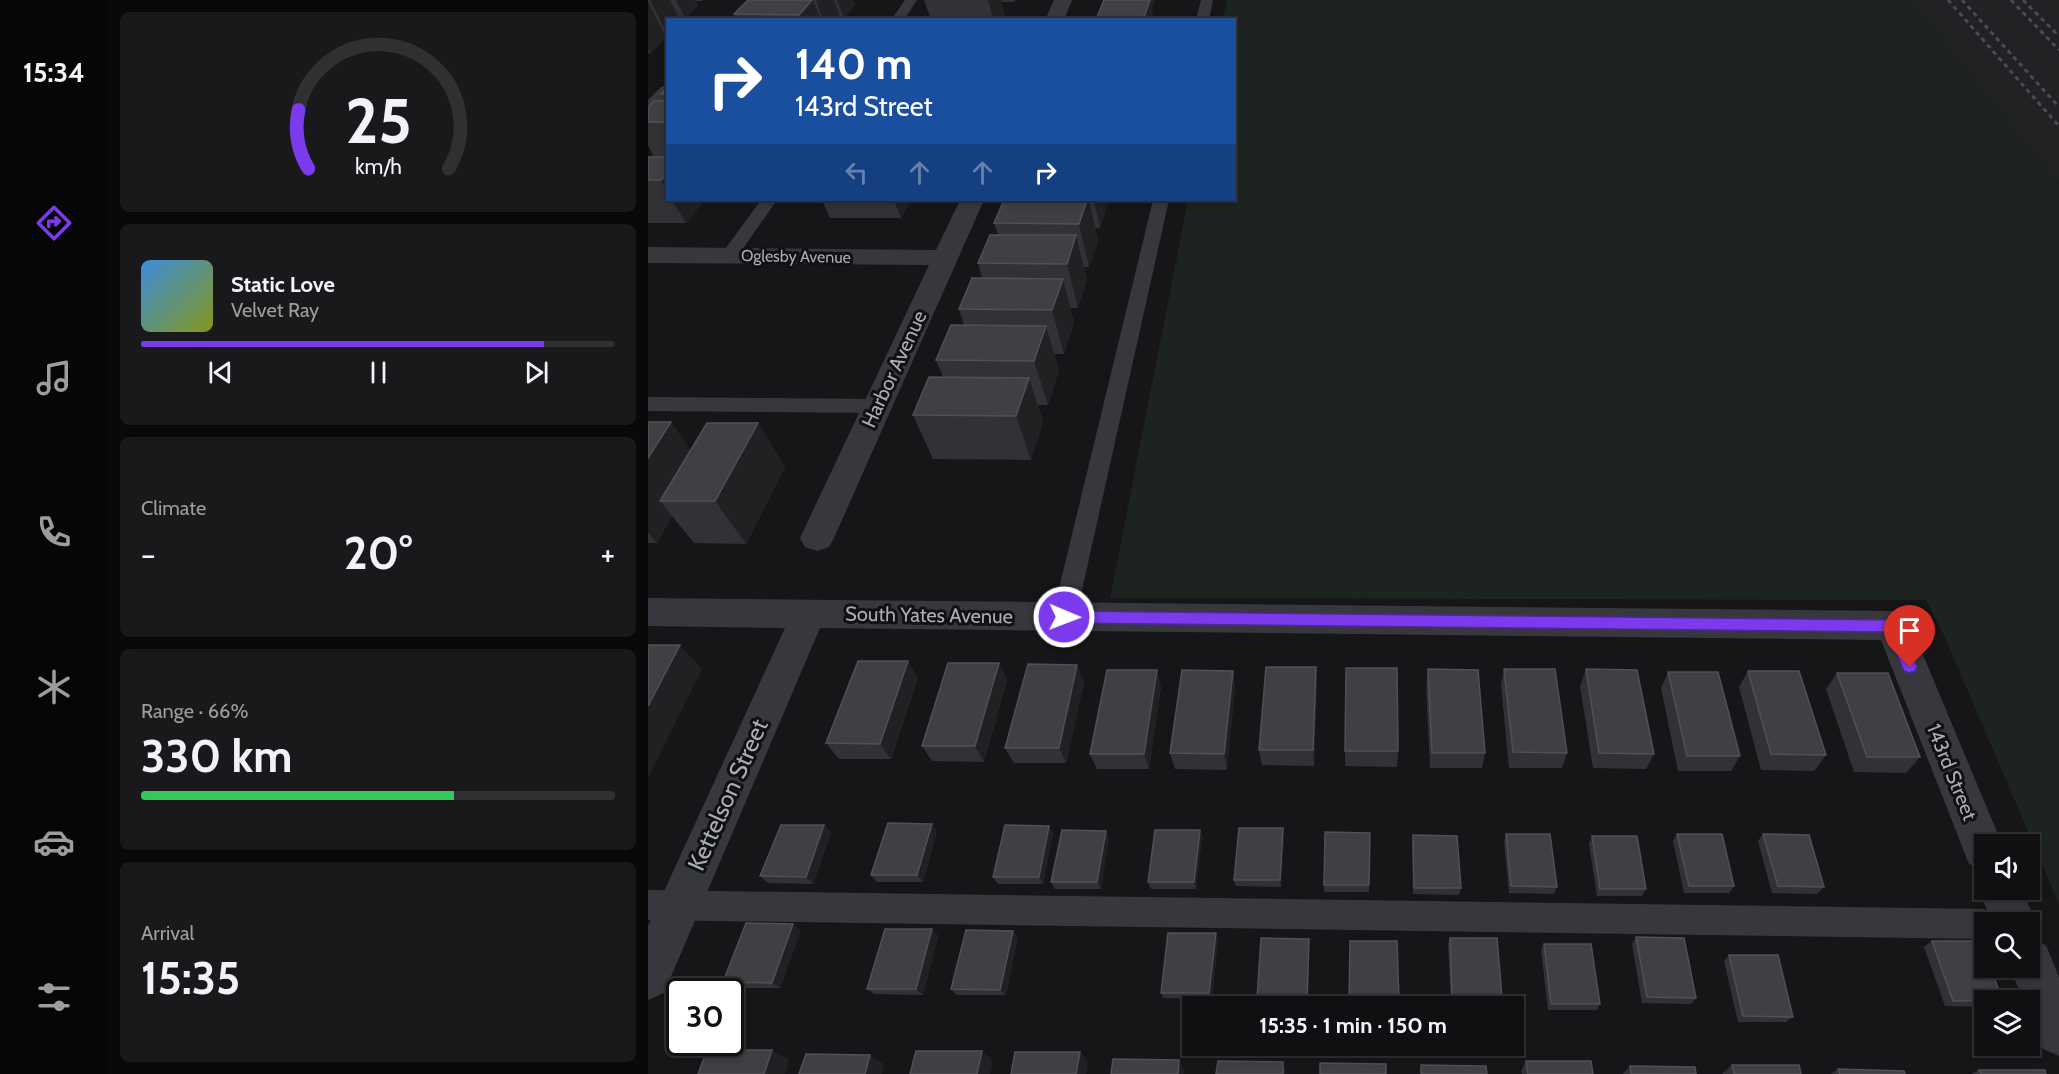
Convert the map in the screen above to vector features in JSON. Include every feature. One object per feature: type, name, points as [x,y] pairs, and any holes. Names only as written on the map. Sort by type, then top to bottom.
[{"type":"street","points":[[1055,18],[1063,0]]},
{"type":"street","points":[[648,112],[666,93]]},
{"type":"street","name":"Harbor Avenue","points":[[817,538],[972,201]]},
{"type":"street","name":"Oglesby Avenue","points":[[648,255],[945,258]]},
{"type":"street","name":"South Yates Avenue","points":[[648,612],[1893,626]]},
{"type":"street","name":"Kettelson Street","points":[[648,977],[664,905],[809,614]]},
{"type":"street","name":"143rd Street","points":[[1893,626],[1978,834]]},
{"type":"street","points":[[2037,978],[2059,1033]]},
{"type":"lane","points":[[898,18],[911,0]]},
{"type":"lane","points":[[1202,18],[1207,0]]},
{"type":"lane","points":[[729,256],[768,201]]},
{"type":"lane","points":[[1064,617],[1161,201]]},
{"type":"lane","points":[[648,404],[877,406]]},
{"type":"lane","points":[[664,905],[1974,924]]},
{"type":"shaded area","points":[[1227,0],[1912,0],[2059,183],[2059,904],[2040,860],[2040,834],[2029,834],[1945,638],[1926,600],[1110,598],[1188,201],[1236,201],[1236,18],[1223,18]]},
{"type":"shaded area","points":[[1912,0],[2059,0],[2059,183]]},
{"type":"building","points":[[748,0],[812,0],[799,15],[734,14]]},
{"type":"building","points":[[1104,0],[1150,0],[1144,18],[1097,18]]},
{"type":"building","points":[[732,17],[798,17],[797,18]]},
{"type":"building","points":[[654,101],[666,101],[666,122],[648,122],[648,107]]},
{"type":"building","points":[[648,157],[666,157],[666,175],[661,180],[648,180]]},
{"type":"building","points":[[1004,201],[1087,201],[1079,224],[994,223]]},
{"type":"building","points":[[990,235],[1076,235],[1067,264],[978,263]]},
{"type":"building","points":[[972,278],[1063,279],[1052,310],[959,309]]},
{"type":"building","points":[[951,325],[1046,326],[1034,361],[936,360]]},
{"type":"building","points":[[929,377],[1029,378],[1016,416],[913,415]]},
{"type":"building","points":[[648,422],[671,422],[648,458]]},
{"type":"building","points":[[707,423],[758,423],[715,501],[660,501]]},
{"type":"building","points":[[648,645],[680,645],[648,706]]},
{"type":"building","points":[[858,661],[908,661],[880,744],[826,743]]},
{"type":"building","points":[[948,663],[999,663],[975,746],[922,746]]},
{"type":"building","points":[[1028,664],[1077,665],[1059,748],[1005,748]]},
{"type":"building","points":[[1266,667],[1316,667],[1313,750],[1259,750]]},
{"type":"building","points":[[1346,668],[1397,668],[1398,751],[1345,751]]},
{"type":"building","points":[[1428,669],[1478,670],[1485,753],[1432,753]]},
{"type":"building","points":[[1504,669],[1555,669],[1567,753],[1513,752]]},
{"type":"building","points":[[1586,669],[1637,670],[1654,754],[1599,753]]},
{"type":"building","points":[[1107,670],[1157,670],[1144,754],[1090,754]]},
{"type":"building","points":[[1182,670],[1233,671],[1224,754],[1170,753]]},
{"type":"building","points":[[1748,671],[1799,671],[1826,755],[1771,754]]},
{"type":"building","points":[[1668,672],[1718,672],[1740,756],[1687,756]]},
{"type":"building","points":[[1837,673],[1888,673],[1920,757],[1867,757]]},
{"type":"building","points":[[888,823],[932,824],[917,875],[871,875]]},
{"type":"building","points":[[781,825],[824,825],[806,877],[760,876]]},
{"type":"building","points":[[1005,825],[1049,826],[1039,877],[993,877]]},
{"type":"building","points":[[1239,828],[1283,828],[1280,880],[1234,880]]},
{"type":"building","points":[[1062,830],[1106,831],[1097,882],[1051,882]]},
{"type":"building","points":[[1155,830],[1200,830],[1194,882],[1148,882]]},
{"type":"building","points":[[1325,832],[1370,833],[1369,885],[1324,885]]},
{"type":"building","points":[[1506,834],[1550,834],[1557,887],[1511,886]]},
{"type":"building","points":[[1677,834],[1722,834],[1734,886],[1689,886]]},
{"type":"building","points":[[1763,834],[1809,835],[1824,887],[1778,886]]},
{"type":"building","points":[[1413,835],[1457,836],[1461,888],[1414,888]]},
{"type":"building","points":[[1592,836],[1637,836],[1646,889],[1600,889]]},
{"type":"building","points":[[746,923],[793,924],[772,983],[744,982],[744,978],[725,978]]},
{"type":"building","points":[[885,929],[932,929],[916,989],[867,989]]},
{"type":"building","points":[[966,930],[1013,931],[1000,990],[951,989]]},
{"type":"building","points":[[1168,933],[1216,933],[1209,993],[1161,993]]},
{"type":"building","points":[[1636,937],[1684,938],[1696,998],[1647,997]]},
{"type":"building","points":[[1261,938],[1309,939],[1307,996],[1257,996]]},
{"type":"building","points":[[1450,938],[1497,938],[1502,996],[1452,996]]},
{"type":"building","points":[[1350,941],[1397,941],[1399,996],[1349,996]]},
{"type":"building","points":[[1932,941],[1974,941],[1974,978],[1994,978],[1999,990],[1974,990],[1974,1001],[1953,1001]]},
{"type":"building","points":[[1544,944],[1591,944],[1600,1004],[1551,1004]]},
{"type":"building","points":[[1729,955],[1778,955],[1793,1017],[1743,1016]]},
{"type":"building","points":[[744,1050],[772,1050],[764,1074],[698,1074],[705,1056],[744,1056]]},
{"type":"building","points":[[916,1051],[982,1051],[977,1074],[910,1074]]},
{"type":"building","points":[[1015,1052],[1080,1052],[1076,1074],[1011,1074]]},
{"type":"building","points":[[806,1054],[870,1055],[865,1074],[799,1074]]},
{"type":"building","points":[[1113,1059],[1179,1060],[1178,1074],[1111,1074]]},
{"type":"building","points":[[1218,1061],[1283,1062],[1283,1074],[1216,1074]]},
{"type":"building","points":[[1526,1061],[1591,1061],[1593,1074],[1528,1074]]},
{"type":"building","points":[[1320,1063],[1386,1064],[1386,1074],[1320,1074]]},
{"type":"building","points":[[1421,1065],[1486,1066],[1487,1074],[1421,1074]]},
{"type":"building","points":[[1732,1065],[1799,1065],[1801,1074],[1734,1074]]},
{"type":"building","points":[[1630,1066],[1695,1067],[1696,1074],[1631,1074]]},
{"type":"building","points":[[1838,1069],[1904,1071],[1905,1074],[1840,1074]]},
{"type":"building","points":[[1979,1070],[2045,1070],[2046,1074],[1981,1074]]},
{"type":"railway","points":[[1948,0],[2059,126]]},
{"type":"railway","points":[[1962,0],[2059,107]]},
{"type":"railway","points":[[2011,0],[2059,50]]},
{"type":"railway","points":[[2023,0],[2059,36]]},
{"type":"route","points":[[1064,617],[1893,626],[1910,667]]}]
